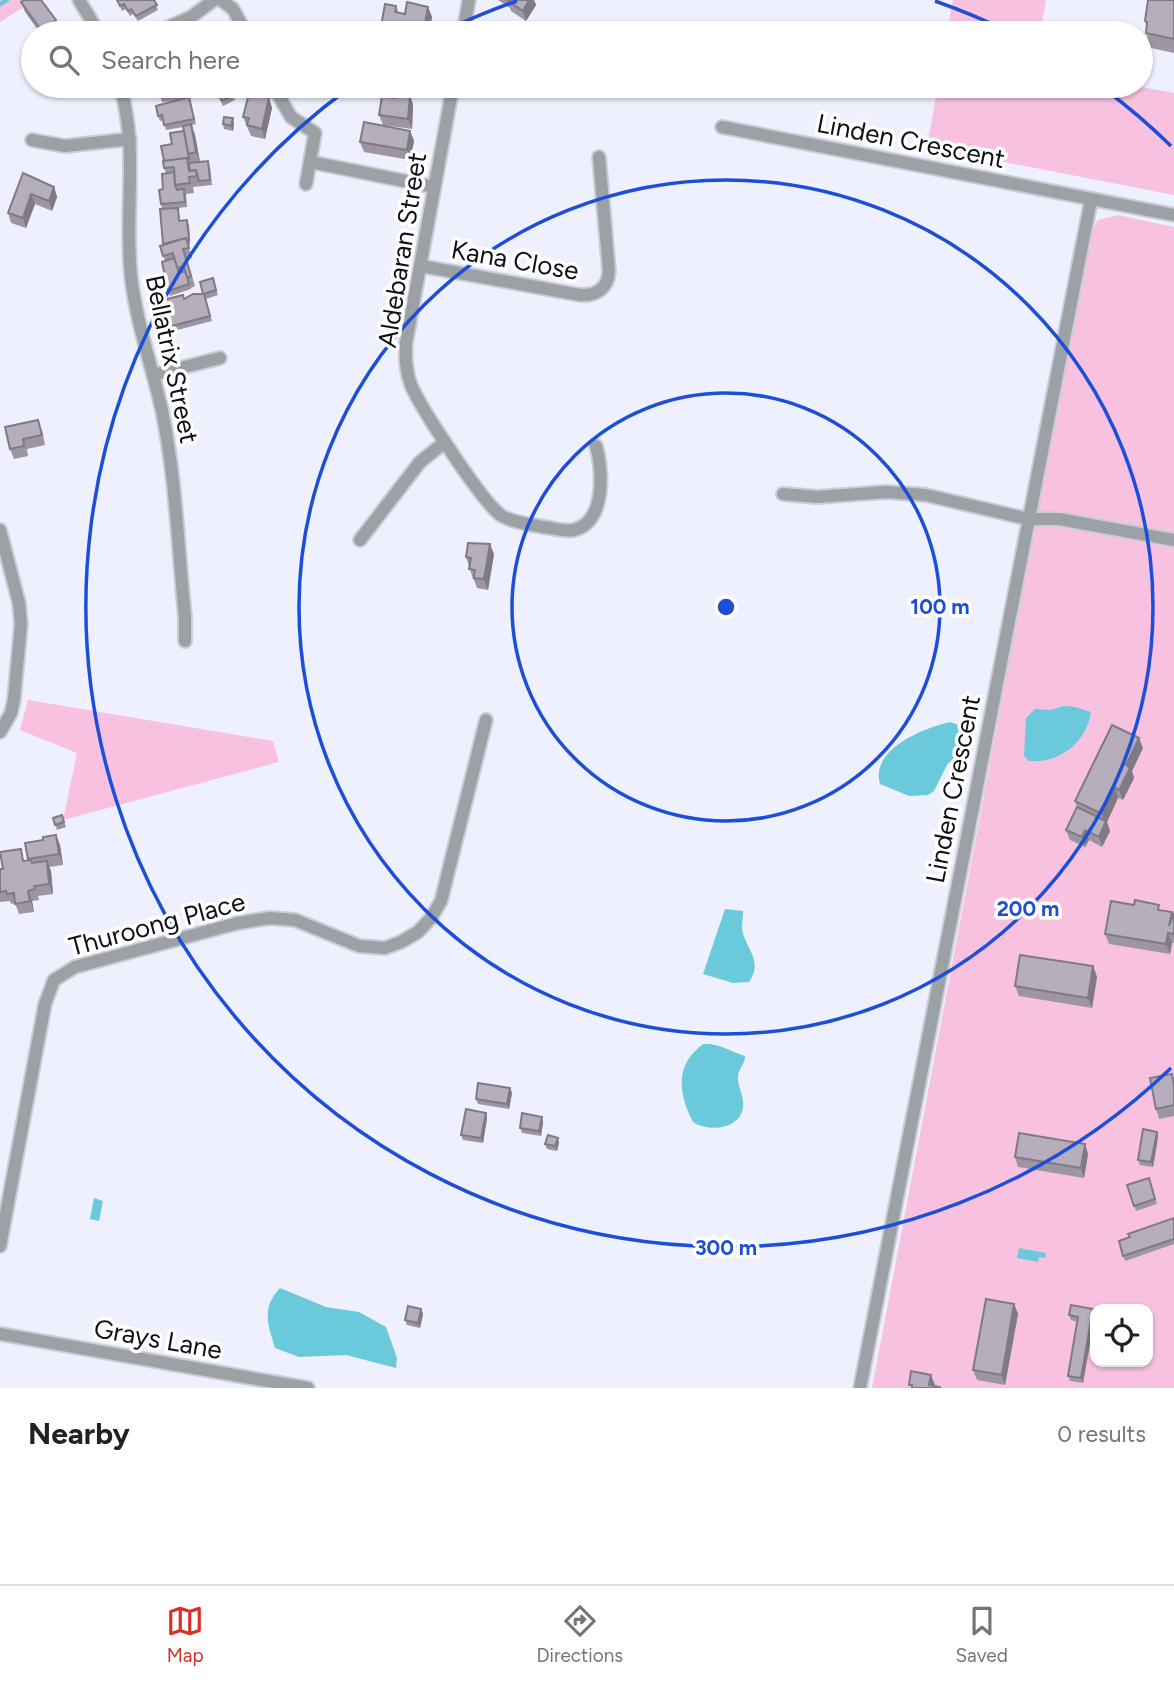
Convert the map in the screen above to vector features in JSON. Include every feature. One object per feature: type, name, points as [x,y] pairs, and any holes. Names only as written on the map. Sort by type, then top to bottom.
[{"type":"street","points":[[79,0],[92,21]]},
{"type":"street","points":[[182,21],[214,0]]},
{"type":"street","points":[[221,0],[233,9],[240,21]]},
{"type":"street","points":[[465,21],[469,0]]},
{"type":"street","name":"Bellatrix Street","points":[[122,98],[130,139],[130,263],[133,294],[170,461],[185,641]]},
{"type":"street","points":[[280,98],[291,117],[315,134],[306,184]]},
{"type":"street","name":"Aldebaran Street","points":[[451,98],[406,343],[406,363],[415,394],[445,442],[496,512],[522,523],[566,531],[582,527],[591,519],[595,511],[602,468],[596,446]]},
{"type":"street","name":"Linden Crescent","points":[[722,127],[1174,215]]},
{"type":"street","points":[[32,140],[47,145],[65,146],[130,139]]},
{"type":"street","name":"Kana Close","points":[[421,266],[580,295],[602,290],[608,281],[609,271],[599,157]]},
{"type":"street","points":[[311,162],[434,187]]},
{"type":"street","name":"Linden Crescent","points":[[860,1388],[1091,200]]},
{"type":"street","name":"Kana Close","points":[[602,290],[611,300]]},
{"type":"street","points":[[153,375],[220,358]]},
{"type":"street","points":[[360,540],[420,462],[445,442]]},
{"type":"street","points":[[783,494],[817,496],[886,492],[926,495],[1028,519],[1059,519],[1174,540]]},
{"type":"street","points":[[0,530],[19,603],[21,624],[14,699],[0,732]]},
{"type":"street","name":"Thuroong Place","points":[[0,1246],[45,1004],[53,982],[59,975],[75,967],[258,919],[295,920],[367,948],[393,946],[411,938],[431,918],[441,901],[486,720]]},
{"type":"street","name":"Grays Lane","points":[[0,1334],[308,1388]]},
{"type":"shaded area","points":[[0,0],[35,0],[0,22]]},
{"type":"shaded area","points":[[953,0],[1046,0],[1042,21],[949,21]]},
{"type":"shaded area","points":[[1153,89],[1174,93],[1174,195],[927,147],[936,98],[1153,98]]},
{"type":"shaded area","points":[[1118,215],[1174,227],[1174,1388],[872,1388],[1090,234],[1098,220]]},
{"type":"shaded area","points":[[28,700],[273,741],[279,762],[63,820],[77,753],[20,730]]},
{"type":"water","points":[[1064,706],[1091,712],[1084,733],[1061,755],[1029,761],[1024,756],[1026,718],[1035,709],[1051,710]]},
{"type":"water","points":[[950,722],[959,725],[960,750],[957,759],[948,763],[934,791],[928,795],[909,796],[880,784],[879,772],[883,760],[891,751],[914,735]]},
{"type":"water","points":[[725,909],[743,911],[742,929],[755,968],[749,982],[733,983],[703,974]]},
{"type":"water","points":[[703,1044],[719,1046],[745,1056],[738,1076],[743,1108],[736,1121],[722,1127],[707,1127],[693,1122],[684,1100],[684,1070],[694,1052]]},
{"type":"water","points":[[94,1198],[103,1201],[99,1221],[90,1219]]},
{"type":"water","points":[[1019,1248],[1046,1253],[1045,1258],[1039,1257],[1038,1262],[1017,1258]]},
{"type":"water","points":[[280,1288],[326,1307],[359,1312],[386,1327],[397,1358],[396,1368],[346,1355],[299,1357],[275,1348],[268,1324],[268,1309]]},
{"type":"building","points":[[41,0],[56,20],[35,21],[21,2]]},
{"type":"building","points":[[117,0],[154,0],[157,5],[136,16],[131,9],[128,11],[124,4],[120,6]]},
{"type":"building","points":[[508,0],[529,0],[523,11]]},
{"type":"building","points":[[1148,0],[1174,0],[1174,39],[1153,34],[1153,21],[1145,21]]},
{"type":"building","points":[[407,2],[428,7],[425,21],[382,21],[385,4],[396,6],[395,12],[405,14]]},
{"type":"building","points":[[189,98],[194,119],[164,125],[156,106]]},
{"type":"building","points":[[248,98],[269,98],[262,129],[247,125],[249,118],[243,117]]},
{"type":"building","points":[[382,98],[410,98],[408,119],[379,115]]},
{"type":"building","points":[[224,117],[233,118],[231,126],[223,124]]},
{"type":"building","points":[[364,122],[410,131],[407,150],[360,142]]},
{"type":"building","points":[[191,124],[196,152],[188,154],[183,126]]},
{"type":"building","points":[[184,131],[189,159],[164,161],[161,146],[172,144],[170,133]]},
{"type":"building","points":[[187,158],[189,171],[196,170],[197,176],[189,177],[190,183],[175,185],[174,167],[164,168],[163,161]]},
{"type":"building","points":[[208,161],[210,180],[199,181],[196,170],[190,171],[189,163]]},
{"type":"building","points":[[174,172],[177,190],[184,189],[185,202],[161,204],[159,190],[163,189],[162,174]]},
{"type":"building","points":[[23,173],[54,187],[49,201],[31,194],[23,218],[8,213]]},
{"type":"building","points":[[178,208],[179,221],[187,220],[189,240],[186,238],[163,244],[160,209]]},
{"type":"building","points":[[186,238],[189,248],[183,249],[191,276],[187,278],[184,266],[177,268],[173,253],[163,256],[160,246]]},
{"type":"building","points":[[174,258],[179,273],[185,271],[189,284],[168,291],[162,262]]},
{"type":"building","points":[[213,278],[216,290],[204,294],[210,316],[160,329],[155,302],[183,295],[184,299],[193,294],[203,294],[200,282]]},
{"type":"building","points":[[38,420],[42,435],[23,439],[24,446],[10,449],[5,427]]},
{"type":"building","points":[[468,543],[490,544],[484,579],[474,578],[475,570],[469,569],[471,558],[466,557]]},
{"type":"building","points":[[1112,725],[1139,738],[1126,765],[1130,768],[1119,790],[1115,787],[1102,814],[1075,801]]},
{"type":"building","points":[[1077,807],[1106,821],[1099,837],[1085,830],[1082,837],[1066,830]]},
{"type":"building","points":[[62,815],[64,822],[55,825],[53,818]]},
{"type":"building","points":[[56,835],[59,854],[28,859],[25,843]]},
{"type":"building","points":[[21,849],[23,861],[47,861],[49,884],[34,886],[35,889],[28,891],[30,901],[15,904],[14,893],[0,892],[0,869],[3,869],[0,852]]},
{"type":"building","points":[[1135,900],[1159,905],[1158,910],[1172,912],[1169,926],[1174,913],[1174,934],[1168,933],[1166,944],[1105,934],[1111,901],[1134,905]]},
{"type":"building","points":[[1020,955],[1093,966],[1088,998],[1015,986]]},
{"type":"building","points":[[1172,1074],[1174,1105],[1156,1109],[1150,1078]]},
{"type":"building","points":[[478,1083],[510,1088],[507,1104],[476,1099]]},
{"type":"building","points":[[466,1109],[486,1113],[481,1138],[461,1135]]},
{"type":"building","points":[[522,1113],[542,1117],[539,1131],[520,1128]]},
{"type":"building","points":[[1143,1129],[1157,1132],[1151,1162],[1138,1160]]},
{"type":"building","points":[[1019,1133],[1085,1144],[1081,1168],[1015,1157]]},
{"type":"building","points":[[548,1135],[558,1138],[555,1146],[545,1144]]},
{"type":"building","points":[[1149,1178],[1155,1199],[1134,1206],[1127,1185]]},
{"type":"building","points":[[1174,1218],[1174,1239],[1123,1256],[1119,1241],[1130,1237],[1128,1234]]},
{"type":"building","points":[[986,1299],[1014,1304],[1002,1375],[973,1370]]},
{"type":"building","points":[[1071,1305],[1090,1308],[1090,1326],[1081,1378],[1068,1376],[1078,1317],[1069,1315]]},
{"type":"building","points":[[408,1306],[421,1309],[418,1323],[405,1320]]},
{"type":"building","points":[[911,1371],[931,1375],[929,1385],[940,1388],[912,1388],[912,1385],[909,1385]]},
{"type":"waterway","points":[[0,4],[7,0]]}]
